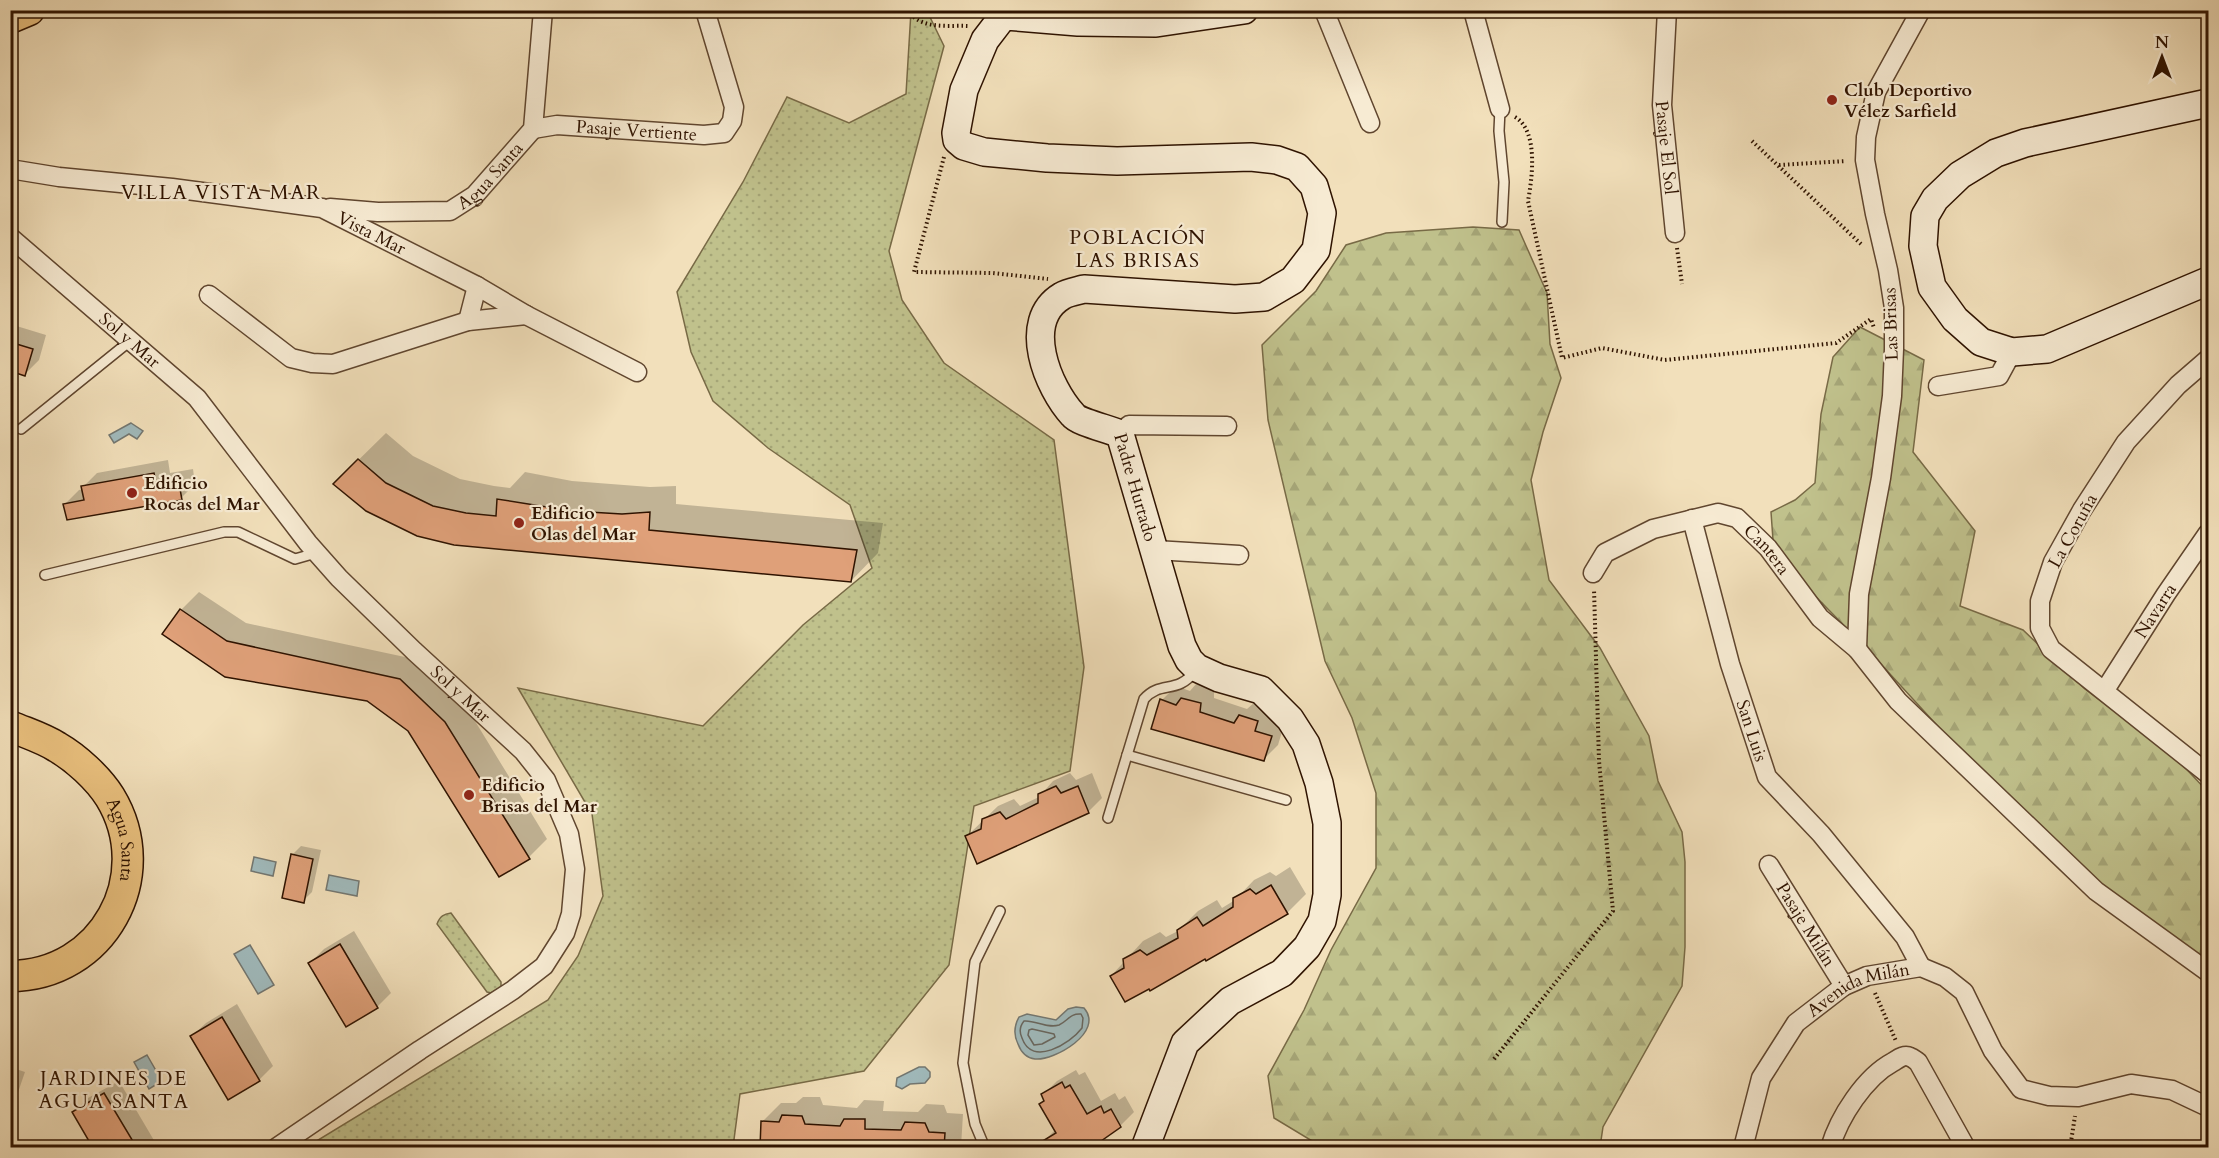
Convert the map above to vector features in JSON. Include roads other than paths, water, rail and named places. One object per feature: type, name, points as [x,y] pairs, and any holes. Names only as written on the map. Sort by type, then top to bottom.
[{"type":"main road","points":[[10,18],[29,10]]},
{"type":"main road","name":"Agua Santa","points":[[10,726],[57,747],[83,766],[109,796],[120,816],[128,874],[122,898],[112,920],[70,960],[42,970],[10,976]]},
{"type":"street","name":"Agua Santa","points":[[322,208],[378,212],[450,211],[475,195],[534,129],[543,10]]},
{"type":"street","name":"Pasaje Vertiente","points":[[534,129],[557,124],[704,135],[724,133],[732,121],[734,108],[705,10]]},
{"type":"street","points":[[1002,18],[1120,24],[1156,23],[1206,13],[1244,10]]},
{"type":"street","points":[[1324,10],[1370,123]]},
{"type":"street","points":[[1473,10],[1500,109]]},
{"type":"street","name":"Pasaje El Sol","points":[[1667,10],[1662,105],[1675,233]]},
{"type":"street","name":"Las Brisas","points":[[1857,649],[1858,594],[1881,478],[1892,396],[1894,308],[1865,160],[1866,137],[1876,92],[1921,10]]},
{"type":"street","name":"Padre Hurtado","points":[[1002,18],[985,40],[964,90],[956,133],[957,140],[964,146],[984,152],[1117,161],[1251,157],[1277,160],[1297,167],[1314,186],[1322,213],[1316,250],[1293,280],[1264,297],[1235,299],[1084,290],[1062,295],[1052,304],[1044,319],[1041,337],[1043,360],[1051,384],[1074,418],[1120,434],[1182,646],[1189,660],[1197,668]]},
{"type":"street","points":[[2208,103],[2025,143],[1996,153],[1960,175],[1935,199],[1925,216],[1923,246],[1932,288],[1955,319],[1981,342],[2012,352],[2047,349],[2208,281]]},
{"type":"street","name":"Vista Mar","points":[[10,169],[59,177],[172,188],[322,208],[477,286],[526,315],[637,372]]},
{"type":"street","name":"Sol y Mar","points":[[10,237],[197,398],[316,553],[339,578],[522,751],[546,780],[569,834],[575,869],[571,915],[565,933],[544,966],[276,1148]]},
{"type":"street","points":[[468,321],[477,286]]},
{"type":"street","points":[[209,294],[291,358],[312,363],[333,364],[468,321],[526,315]]},
{"type":"street","points":[[1938,386],[2000,376],[2012,352]]},
{"type":"street","name":"La Coruña","points":[[2208,359],[2178,384],[2126,442],[2082,510],[2053,562],[2040,601],[2040,628],[2051,649],[2208,774]]},
{"type":"street","points":[[1120,434],[1129,425],[1227,426]]},
{"type":"street","name":"Cantera","points":[[1593,573],[1605,553],[1653,529],[1718,513],[1737,518],[1768,548],[1820,618],[1857,649]]},
{"type":"street","name":"San Luis","points":[[1692,519],[1730,664],[1767,777],[1821,834],[1905,937],[1921,967]]},
{"type":"street","name":"Navarra","points":[[2105,690],[2208,533]]},
{"type":"street","points":[[1155,550],[1239,555]]},
{"type":"street","points":[[1857,649],[1898,701],[2096,891],[2208,972]]},
{"type":"street","points":[[1145,1148],[1185,1043],[1230,1001],[1282,973],[1307,947],[1322,921],[1327,895],[1327,824],[1319,783],[1306,744],[1290,719],[1261,690],[1219,678],[1197,668]]},
{"type":"street","name":"Pasaje Milán","points":[[1769,865],[1844,986]]},
{"type":"street","name":"Avenida Milán","points":[[1743,1148],[1761,1078],[1796,1023],[1844,986],[1867,976],[1921,967],[1945,977],[1964,992],[1993,1051],[2021,1089],[2049,1096],[2078,1097],[2130,1084],[2172,1090],[2208,1107]]},
{"type":"street","points":[[1830,1148],[1834,1134],[1865,1084],[1883,1068],[1903,1056],[1918,1062],[1966,1148]]},
{"type":"lane","points":[[1500,109],[1499,131],[1504,182],[1502,222]]},
{"type":"lane","points":[[21,429],[130,341]]},
{"type":"lane","points":[[45,574],[224,532],[238,532],[295,559],[316,553]]},
{"type":"lane","points":[[1108,818],[1144,699],[1151,690],[1179,686],[1188,681],[1197,668]]},
{"type":"lane","points":[[1127,755],[1286,800]]},
{"type":"lane","points":[[985,1148],[975,1124],[963,1063],[975,962],[1000,911]]},
{"type":"water","points":[[131,423],[143,431],[137,439],[129,434],[114,443],[109,435]]},
{"type":"water","points":[[254,857],[276,862],[273,876],[251,871]]},
{"type":"water","points":[[329,875],[359,881],[357,896],[326,890]]},
{"type":"water","points":[[250,945],[274,985],[258,994],[234,954]]},
{"type":"water","points":[[1084,1008],[1089,1017],[1088,1026],[1083,1035],[1074,1043],[1054,1055],[1043,1058],[1035,1059],[1022,1052],[1015,1033],[1019,1017],[1027,1014],[1056,1020],[1068,1009]]},
{"type":"water","points":[[147,1055],[162,1081],[149,1089],[134,1062]]},
{"type":"water","points":[[919,1067],[925,1067],[930,1072],[930,1077],[925,1083],[910,1084],[902,1089],[896,1086],[897,1078]]},
{"type":"place","name":"Club Deportivo Vélez Sarfield","points":[[1832,100]]},
{"type":"place","name":"Edificio Rocas del Mar","points":[[132,493]]},
{"type":"place","name":"Edificio Olas del Mar","points":[[519,523]]},
{"type":"place","name":"Edificio Brisas del Mar","points":[[469,795]]},
{"type":"district","name":"VILLA VISTA MAR","points":[[221,192]]},
{"type":"district","name":"POBLACIÓN LAS BRISAS","points":[[1138,248]]},
{"type":"district","name":"JARDINES DE AGUA SANTA","points":[[114,1090]]}]
